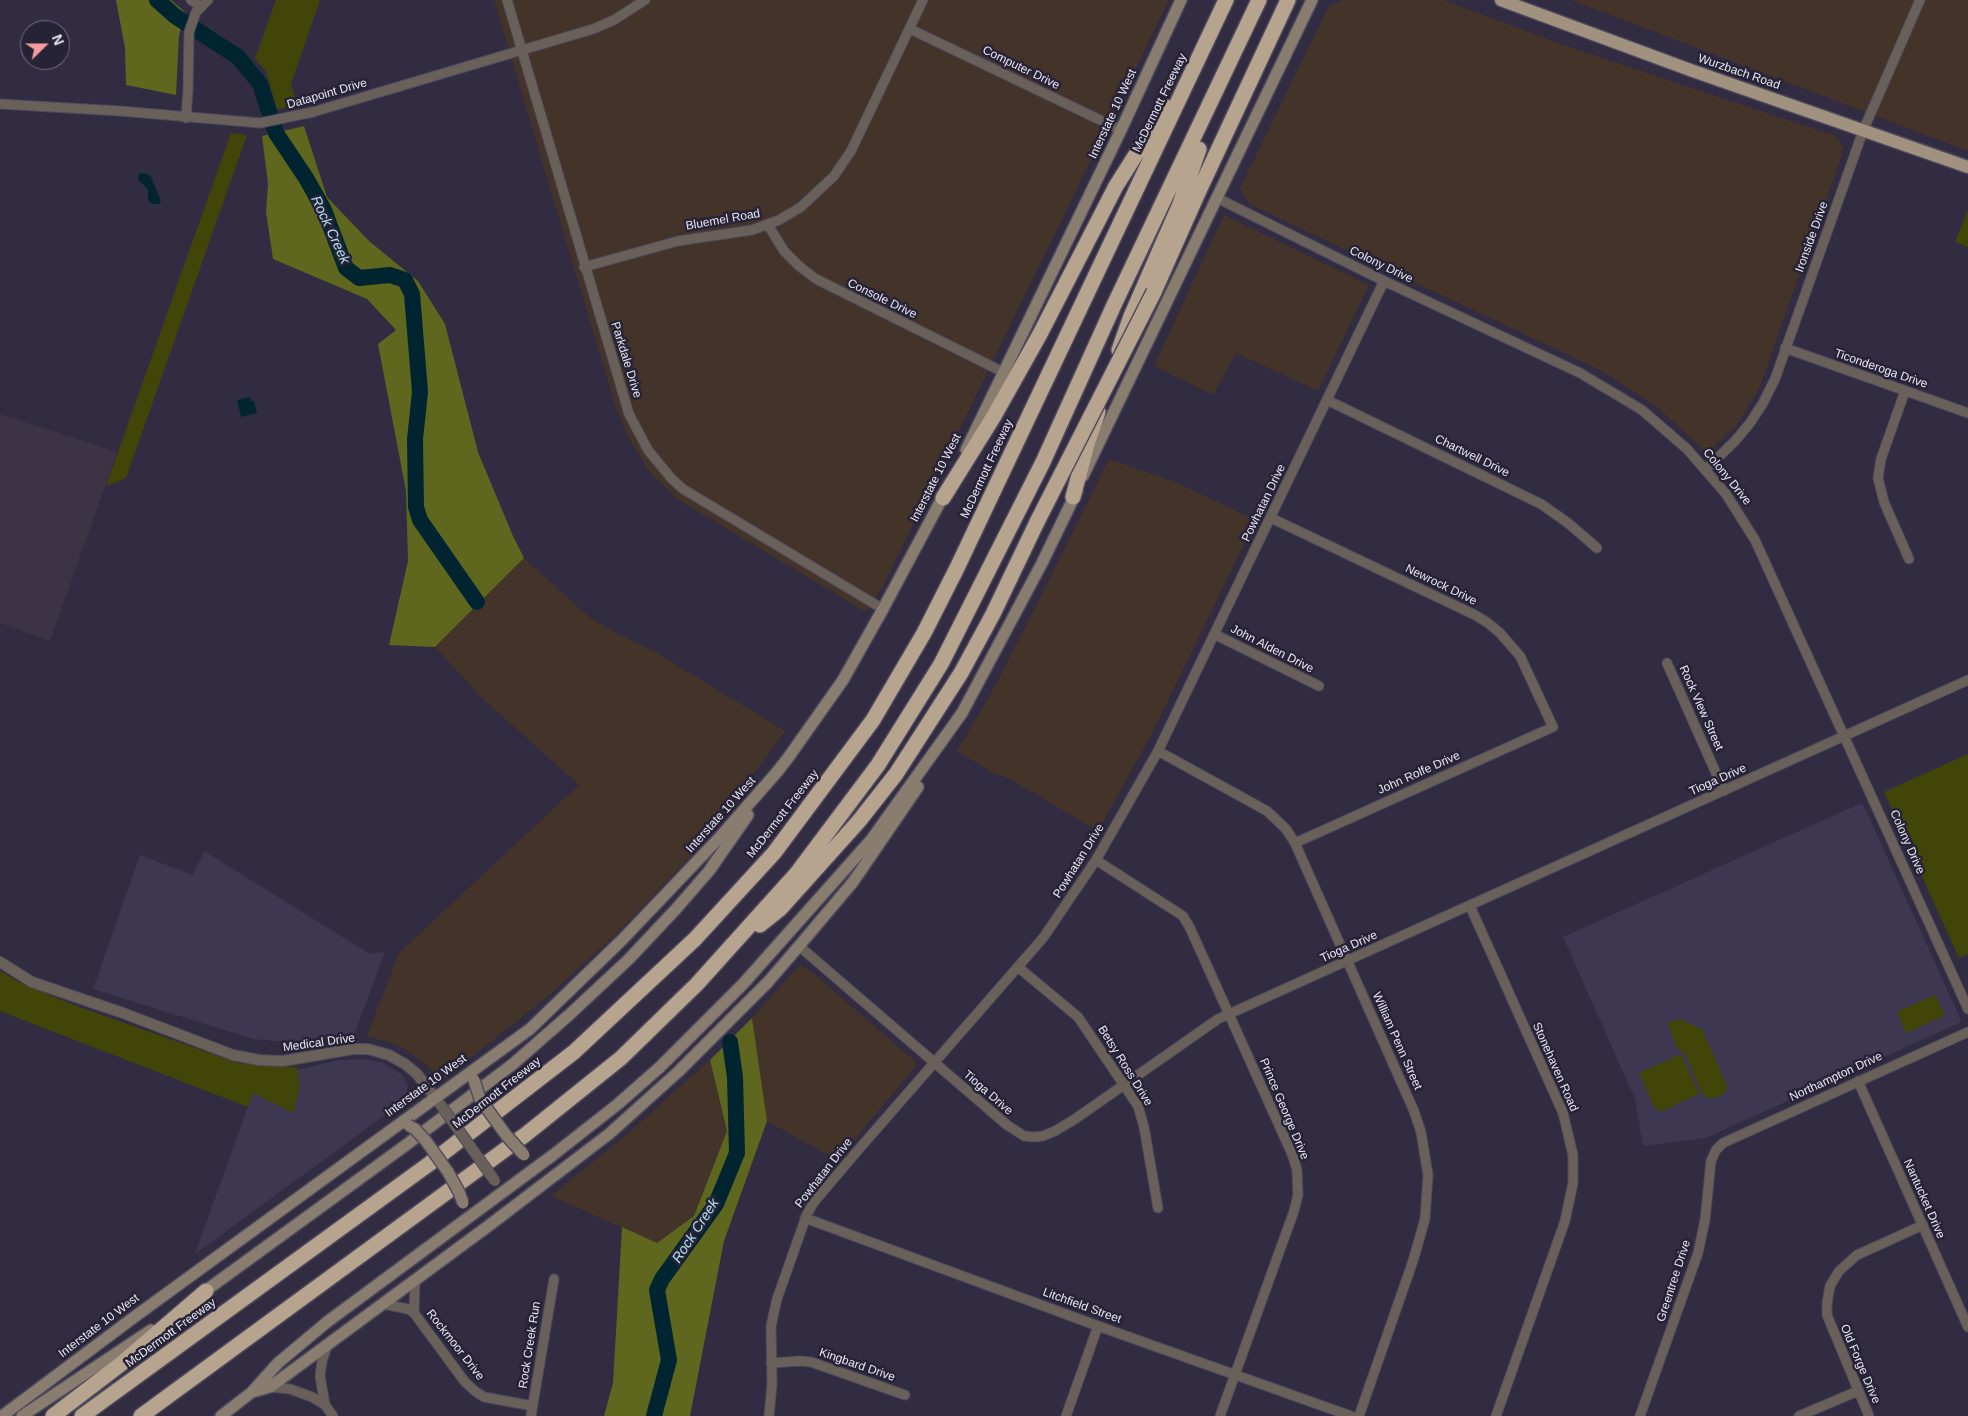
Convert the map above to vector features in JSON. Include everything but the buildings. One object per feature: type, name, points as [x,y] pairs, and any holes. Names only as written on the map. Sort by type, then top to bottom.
[{"type":"highway","name":"McDermott Freeway","points":[[82,1416],[429,1164],[574,1052],[688,945],[774,853],[873,720],[924,633],[957,568],[1226,0]]},
{"type":"highway","points":[[141,1416],[525,1135],[621,1058],[697,984],[797,873],[878,765],[941,664],[1043,462],[1122,288],[1259,0]]},
{"type":"highway","points":[[727,952],[780,909],[859,821],[896,774],[961,673],[993,614],[1038,520],[1154,292],[1288,0]]},
{"type":"highway","points":[[943,498],[994,416],[1040,334],[1116,186],[1142,142],[1196,62]]},
{"type":"highway","points":[[1073,497],[1087,444],[1130,316],[1180,204],[1224,75]]},
{"type":"highway","points":[[53,1416],[120,1364],[206,1291]]},
{"type":"main road","name":"Interstate 10 West","points":[[2,1416],[391,1128],[530,1029],[622,940],[679,881],[777,772],[843,680],[943,498],[1121,130],[1181,0]]},
{"type":"main road","name":"Wurzbach Road","points":[[1501,0],[1693,71],[1968,168]]},
{"type":"main road","points":[[252,1392],[270,1387],[609,1134],[710,1042],[768,982],[853,882],[893,826],[940,753],[1042,563],[1310,2]]},
{"type":"main road","points":[[221,1416],[252,1392],[278,1363],[327,1322],[553,1155],[660,1067],[743,984],[871,840],[962,713]]},
{"type":"main road","points":[[22,1416],[131,1345],[406,1145],[512,1064],[569,1016],[629,959],[676,909],[708,871],[777,772]]},
{"type":"main road","points":[[485,1060],[477,1071],[474,1080],[480,1099],[506,1135],[524,1155],[537,1158],[553,1155]]},
{"type":"main road","points":[[391,1128],[408,1125],[415,1129],[448,1172],[463,1203],[461,1212],[451,1229]]},
{"type":"street","points":[[191,0],[200,6]]},
{"type":"street","points":[[186,118],[192,18],[200,6],[208,0]]},
{"type":"street","name":"Parkdale Drive","points":[[506,0],[584,267],[629,414],[638,434],[658,465],[683,488],[704,503],[883,609]]},
{"type":"street","name":"Datapoint Drive","points":[[0,104],[120,111],[260,123],[286,119],[593,29],[614,20],[644,0]]},
{"type":"street","name":"Bluemel Road","points":[[584,267],[678,241],[740,232],[768,225],[801,207],[824,187],[841,168],[862,131],[923,0]]},
{"type":"street","name":"Ironside Drive","points":[[1706,469],[1736,441],[1763,403],[1775,379],[1864,131],[1920,0]]},
{"type":"street","name":"Computer Drive","points":[[910,28],[1121,130]]},
{"type":"street","name":"Colony Drive","points":[[1217,198],[1384,281],[1600,383],[1625,398],[1655,420],[1706,469],[1736,508],[1755,540],[1968,1009]]},
{"type":"street","name":"Console Drive","points":[[768,225],[784,251],[816,279],[1003,372]]},
{"type":"street","name":"Powhatan Drive","points":[[770,1416],[772,1384],[771,1326],[777,1299],[805,1218],[822,1192],[1043,938],[1096,860],[1158,751],[1384,281]]},
{"type":"street","name":"Ticonderoga Drive","points":[[1785,348],[1968,413]]},
{"type":"street","points":[[1905,391],[1881,459],[1878,478],[1884,502],[1909,559]]},
{"type":"street","name":"Chartwell Drive","points":[[1327,400],[1541,504],[1568,523],[1597,548]]},
{"type":"street","name":"Newrock Drive","points":[[1271,518],[1475,615],[1488,623],[1520,656],[1553,726]]},
{"type":"street","name":"John Alden Drive","points":[[1214,634],[1318,686]]},
{"type":"street","name":"Rock View Street","points":[[1667,663],[1724,791]]},
{"type":"street","name":"Tioga Drive","points":[[799,946],[1007,1125],[1019,1134],[1029,1137],[1044,1136],[1055,1131],[1218,1019],[1968,680]]},
{"type":"street","name":"John Rolfe Drive","points":[[1295,842],[1553,726]]},
{"type":"street","name":"William Penn Street","points":[[1158,751],[1267,812],[1286,830],[1295,842],[1414,1111],[1425,1153],[1428,1175],[1426,1212],[1420,1240],[1359,1416]]},
{"type":"street","name":"Prince George Drive","points":[[1096,860],[1183,916],[1292,1154],[1298,1178],[1298,1195],[1294,1211],[1220,1416]]},
{"type":"street","name":"Stonehaven Road","points":[[1470,906],[1563,1113],[1573,1155],[1573,1183],[1565,1221],[1496,1416]]},
{"type":"street","name":"Medical Drive","points":[[0,962],[32,982],[123,1013],[233,1055],[259,1060],[283,1061],[353,1049],[368,1049],[384,1054],[405,1064],[417,1074],[503,1192]]},
{"type":"street","name":"Betsy Ross Drive","points":[[1018,967],[1078,1017],[1138,1106],[1142,1117],[1158,1208]]},
{"type":"street","name":"Northampton Drive","points":[[1716,1150],[1723,1143],[1968,1032]]},
{"type":"street","name":"Nantucket Drive","points":[[1858,1081],[1968,1327]]},
{"type":"street","name":"Greentree Drive","points":[[1640,1416],[1698,1254],[1711,1161],[1716,1150]]},
{"type":"street","name":"Litchfield Street","points":[[805,1218],[1098,1326],[1351,1416]]},
{"type":"street","name":"Old Forge Drive","points":[[1869,1416],[1827,1316],[1830,1286],[1839,1271],[1857,1255],[1923,1225]]},
{"type":"street","name":"Rock Creek Run","points":[[531,1416],[554,1279]]},
{"type":"street","name":"Rockmoor Drive","points":[[414,1313],[415,1280]]},
{"type":"street","name":"Rockmoor Drive","points":[[383,1304],[408,1309],[414,1313],[465,1382],[476,1392],[484,1396],[533,1406]]},
{"type":"street","points":[[1066,1416],[1098,1326]]},
{"type":"street","points":[[325,1405],[320,1376],[322,1361],[328,1344]]},
{"type":"street","name":"Kingbard Drive","points":[[771,1363],[811,1362],[905,1395]]},
{"type":"street","points":[[270,1387],[302,1392],[325,1405],[334,1416]]},
{"type":"street","points":[[1798,1416],[1858,1391]]},
{"type":"shaded area","points":[[494,0],[1169,0],[883,586],[866,612],[677,499],[650,473],[628,437],[615,405]]},
{"type":"shaded area","points":[[1344,0],[1444,0],[1561,44],[1835,136],[1838,139],[1843,147],[1842,155],[1759,389],[1736,426],[1709,451],[1705,451],[1656,406],[1598,369],[1249,204],[1240,188],[1329,6]]},
{"type":"shaded area","points":[[1571,0],[1968,0],[1968,151]]},
{"type":"shaded area","points":[[1224,215],[1369,285],[1318,391],[1236,353],[1213,395],[1154,366]]},
{"type":"shaded area","points":[[0,414],[117,452],[50,641],[0,623]]},
{"type":"shaded area","points":[[1109,459],[1175,482],[1256,520],[1151,735],[1098,831],[1010,779],[993,773],[957,751],[993,690]]},
{"type":"shaded area","points":[[524,558],[589,617],[655,652],[785,731],[699,848],[614,936],[546,998],[446,1077],[436,1076],[425,1063],[403,1048],[367,1036],[399,953],[579,785],[483,699],[435,647]]},
{"type":"shaded area","points":[[1859,804],[1864,806],[1961,1020],[1959,1023],[1706,1138],[1643,1146],[1635,1099],[1563,937]]},
{"type":"shaded area","points":[[204,851],[370,954],[385,952],[354,1035],[301,1043],[253,1039],[93,989],[140,855],[193,875]]},
{"type":"shaded area","points":[[801,966],[807,968],[916,1062],[916,1066],[837,1160],[767,1121],[752,1018],[797,968]]},
{"type":"shaded area","points":[[364,1059],[383,1063],[400,1073],[408,1084],[407,1094],[403,1102],[195,1254],[259,1076],[288,1072],[339,1060]]},
{"type":"shaded area","points":[[710,1060],[727,1131],[694,1216],[657,1243],[551,1196],[625,1136]]},
{"type":"green space","points":[[116,0],[171,0],[185,12],[179,36],[176,95],[126,85],[125,48]]},
{"type":"green space","points":[[276,0],[320,0],[291,84],[297,106],[277,109],[266,71],[255,59]]},
{"type":"green space","points":[[304,126],[327,197],[369,241],[418,281],[445,324],[478,452],[524,558],[435,647],[389,645],[408,561],[406,491],[378,344],[396,330],[367,299],[273,259],[266,212],[268,184],[262,136]]},
{"type":"green space","points":[[231,133],[247,135],[126,478],[106,486]]},
{"type":"green space","points":[[1968,210],[1968,247],[1955,242]]},
{"type":"green space","points":[[1968,754],[1968,954],[1959,958],[1884,792]]},
{"type":"green space","points":[[0,971],[23,984],[76,1006],[238,1063],[297,1067],[300,1086],[293,1113],[253,1093],[248,1107],[0,1011]]},
{"type":"green space","points":[[1935,995],[1945,1015],[1906,1033],[1897,1012]]},
{"type":"green space","points":[[752,1018],[767,1121],[724,1241],[690,1416],[604,1416],[613,1383],[622,1227],[657,1243],[694,1216],[727,1131],[710,1060]]},
{"type":"green space","points":[[1679,1019],[1702,1029],[1727,1086],[1726,1091],[1722,1095],[1710,1099],[1702,1094],[1686,1055],[1677,1048],[1668,1025],[1668,1023]]},
{"type":"green space","points":[[1681,1054],[1699,1094],[1662,1111],[1655,1109],[1639,1073]]},
{"type":"water","points":[[141,173],[150,175],[161,201],[159,204],[152,204],[148,200],[148,189],[138,180]]},
{"type":"water","points":[[249,397],[251,401],[254,401],[257,413],[241,417],[237,400]]},
{"type":"waterway","name":"Rock Creek","points":[[157,0],[175,16],[238,57],[260,84],[276,133],[306,178],[324,210],[346,268],[359,278],[390,275],[405,280],[412,294],[420,392],[415,439],[416,507],[420,520],[477,602]]},
{"type":"waterway","name":"Rock Creek","points":[[654,1416],[669,1360],[657,1290],[662,1279],[716,1204],[737,1153],[735,1077],[730,1042]]}]
